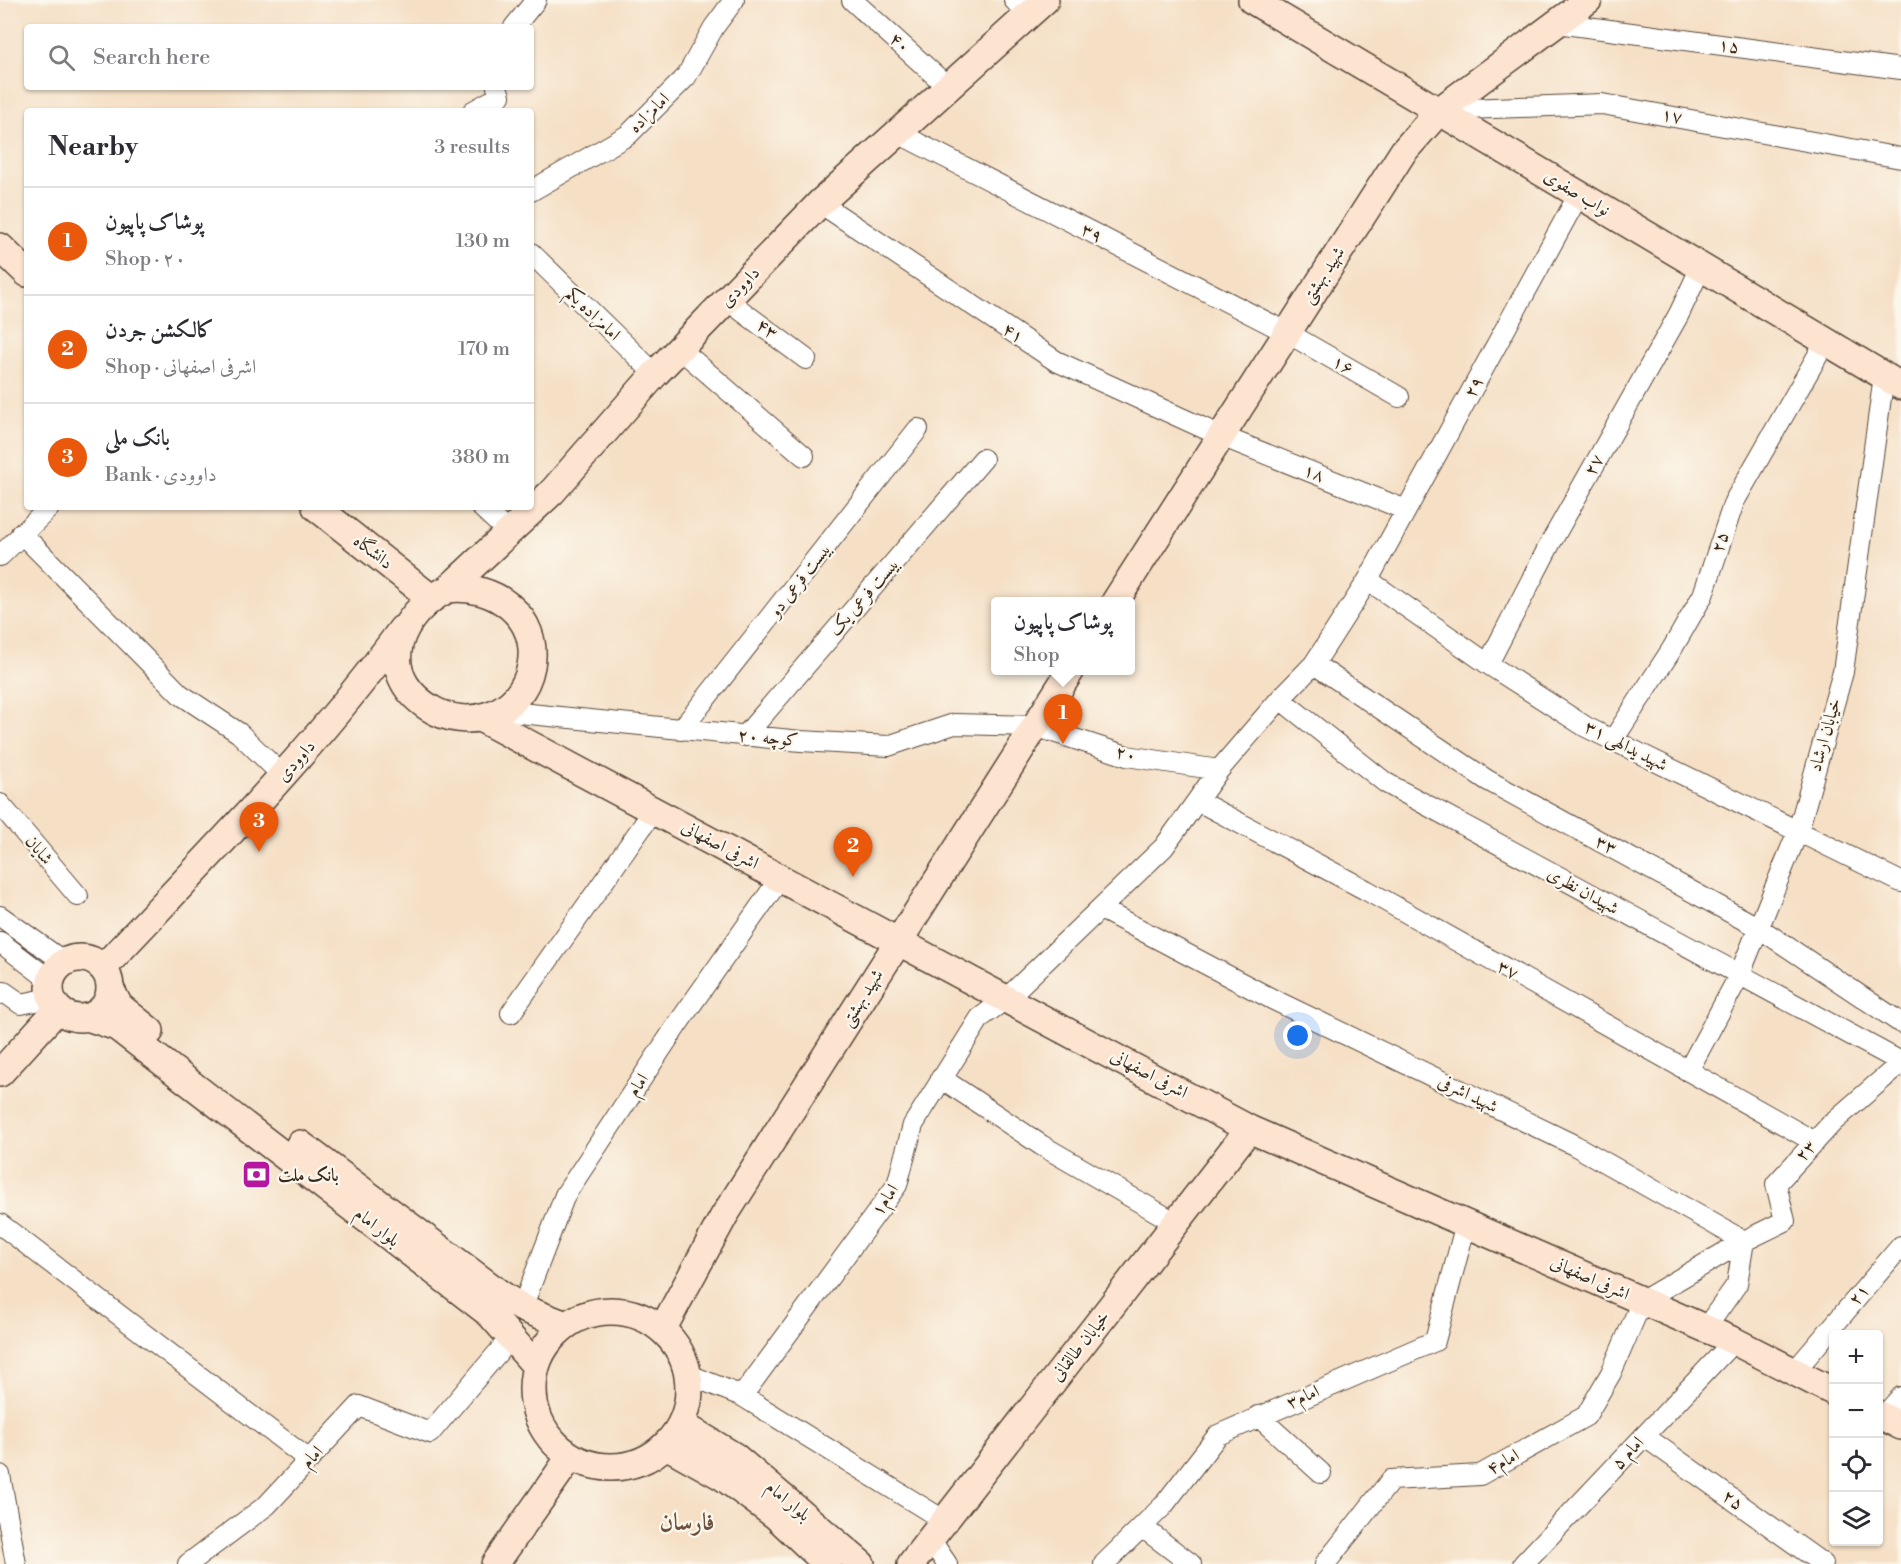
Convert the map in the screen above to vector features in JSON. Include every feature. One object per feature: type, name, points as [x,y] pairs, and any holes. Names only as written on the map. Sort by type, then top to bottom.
[{"type":"main road","name":"شهید بهشتی","points":[[1118,597],[1403,152],[1440,110],[1588,0]]},
{"type":"main road","name":"نواب صفوی","points":[[1264,2],[1579,194],[1893,381]]},
{"type":"main road","name":"داوودی","points":[[534,509],[552,492],[655,374],[820,203],[948,87],[1029,5]]},
{"type":"main road","points":[[0,247],[24,270]]},
{"type":"main road","name":"دانشگاه","points":[[320,510],[440,593]]},
{"type":"main road","name":"داوودی","points":[[440,593],[533,510]]},
{"type":"main road","points":[[466,586],[485,591],[516,611],[527,627],[531,665],[525,684],[491,715],[465,721],[445,717],[414,697],[404,681],[399,662],[399,642],[405,624],[440,593],[466,586]]},
{"type":"main road","name":"داوودی","points":[[107,979],[370,673],[405,624]]},
{"type":"main road","name":"شهید بهشتی","points":[[662,1330],[724,1216],[1068,675]]},
{"type":"main road","name":"اشرفی اصفهانی","points":[[491,715],[654,810],[1249,1129],[1734,1341],[1829,1390]]},
{"type":"main road","points":[[0,1073],[56,987],[85,958],[107,979],[108,1002],[100,1012],[90,1018],[78,1019],[67,1016],[56,987]]},
{"type":"main road","name":"بلوار امام","points":[[107,979],[119,1006],[131,1017],[522,1308],[566,1325]]},
{"type":"main road","name":"بلوار امام","points":[[90,1018],[117,1027],[128,1035],[490,1314],[512,1336],[536,1366]]},
{"type":"main road","name":"خیابان طالقانی","points":[[911,1564],[1249,1129]]},
{"type":"main road","points":[[615,1311],[640,1316],[662,1330],[678,1350],[687,1374],[688,1399],[673,1434],[645,1460],[620,1467],[595,1466],[571,1456],[551,1440],[538,1418],[533,1392],[536,1366],[547,1343],[566,1325],[589,1314],[615,1311]]},
{"type":"main road","name":"بلوار امام","points":[[673,1434],[723,1477],[776,1516],[827,1564]]},
{"type":"main road","name":"بلوار امام","points":[[673,1434],[734,1456],[861,1564]]},
{"type":"main road","points":[[495,1564],[571,1456]]},
{"type":"street","points":[[516,24],[536,0]]},
{"type":"street","name":"امامزاده","points":[[534,189],[628,135],[686,77],[714,27],[734,0]]},
{"type":"street","name":"۴۰","points":[[852,0],[948,87]]},
{"type":"street","name":"۱۵","points":[[1557,23],[1901,69]]},
{"type":"street","points":[[478,108],[500,96],[498,90]]},
{"type":"street","name":"۱۷","points":[[1440,110],[1602,104],[1901,158]]},
{"type":"street","name":"۳۹","points":[[898,133],[1286,332]]},
{"type":"street","name":"۲۹","points":[[1198,801],[1219,770],[1280,699],[1314,664],[1368,580],[1579,194]]},
{"type":"street","name":"۴۱","points":[[820,203],[1056,361],[1221,436]]},
{"type":"street","name":"امامزاده یکم","points":[[534,256],[655,374]]},
{"type":"street","name":"۲۷","points":[[1488,664],[1551,542],[1679,314],[1701,267]]},
{"type":"street","name":"۴۳","points":[[727,300],[806,359]]},
{"type":"street","name":"۱۶","points":[[1286,332],[1400,397]]},
{"type":"street","name":"۲۵","points":[[1612,740],[1672,649],[1703,596],[1734,501],[1826,341]]},
{"type":"street","points":[[680,349],[804,456]]},
{"type":"street","name":"خیابان ارشاد","points":[[1688,1071],[1739,976],[1798,831],[1843,672],[1893,381]]},
{"type":"street","name":"بیست فرعی دو","points":[[681,730],[918,429]]},
{"type":"street","name":"۱۸","points":[[1221,436],[1406,510]]},
{"type":"street","name":"بیست فرعی یک","points":[[745,736],[984,459]]},
{"type":"street","points":[[0,556],[47,510]]},
{"type":"street","points":[[484,510],[509,533]]},
{"type":"street","points":[[21,533],[180,694],[239,733],[283,776]]},
{"type":"street","name":"۳۱ شهید یدالهی","points":[[1368,580],[1488,664],[1586,727],[1901,882]]},
{"type":"street","name":"۳۳","points":[[1314,664],[1487,780],[1759,928],[1901,1023]]},
{"type":"street","name":"شهیدان نظری","points":[[1280,699],[1386,783],[1901,1062]]},
{"type":"street","name":"کوچه ۲۰","points":[[491,715],[888,746],[954,724],[1035,726]]},
{"type":"street","name":"۲۰","points":[[1035,726],[1127,756],[1219,770]]},
{"type":"street","name":"امام۱","points":[[742,1396],[897,1185],[913,1125],[980,1017],[1007,998],[1164,847],[1198,801]]},
{"type":"street","name":"۳۷","points":[[1198,801],[1366,890],[1815,1142]]},
{"type":"street","name":"شایان","points":[[0,804],[78,896]]},
{"type":"street","points":[[512,1013],[654,810]]},
{"type":"street","name":"امام","points":[[522,1308],[565,1195],[677,1025],[781,877]]},
{"type":"street","name":"شهید اشرفی","points":[[1101,909],[1272,999],[1574,1145],[1744,1241]]},
{"type":"street","points":[[0,916],[56,987]]},
{"type":"street","points":[[0,942],[56,987]]},
{"type":"street","points":[[0,994],[4,992],[21,1004],[56,987]]},
{"type":"street","name":"۲۳","points":[[1744,1241],[1785,1221],[1776,1184],[1815,1142],[1901,1062]]},
{"type":"street","points":[[941,1078],[1041,1145],[1176,1223]]},
{"type":"street","points":[[0,1224],[309,1460]]},
{"type":"street","name":"امام۳","points":[[1104,1564],[1163,1506],[1218,1435],[1436,1341],[1466,1224]]},
{"type":"street","points":[[1642,1301],[1744,1241]]},
{"type":"street","points":[[1705,1329],[1737,1284],[1744,1241]]},
{"type":"street","name":"۲۱","points":[[1794,1372],[1901,1246]]},
{"type":"street","name":"امام۴","points":[[1325,1564],[1391,1480],[1480,1475],[1586,1416],[1611,1373],[1642,1301]]},
{"type":"street","name":"امام","points":[[188,1564],[267,1505],[359,1406],[430,1433],[512,1336]]},
{"type":"street","name":"امام ۵","points":[[1523,1564],[1734,1341]]},
{"type":"street","points":[[687,1374],[742,1396],[937,1530],[947,1564]]},
{"type":"street","points":[[1888,1419],[1901,1397]]},
{"type":"street","points":[[1258,1416],[1321,1473]]},
{"type":"street","name":"۲۵","points":[[1644,1436],[1823,1564]]},
{"type":"street","points":[[0,1475],[4,1520],[16,1564]]},
{"type":"street","points":[[1142,1527],[1191,1564]]},
{"type":"place","name":"پوشاک پاپیون","points":[[1063,744]]},
{"type":"place","name":"بانک ملی","points":[[259,852]]},
{"type":"place","name":"کالکشن جردن","points":[[853,877]]},
{"type":"place","name":"بانک ملت","points":[[257,1175]]},
{"type":"district","name":"فارسان","points":[[687,1523]]}]
